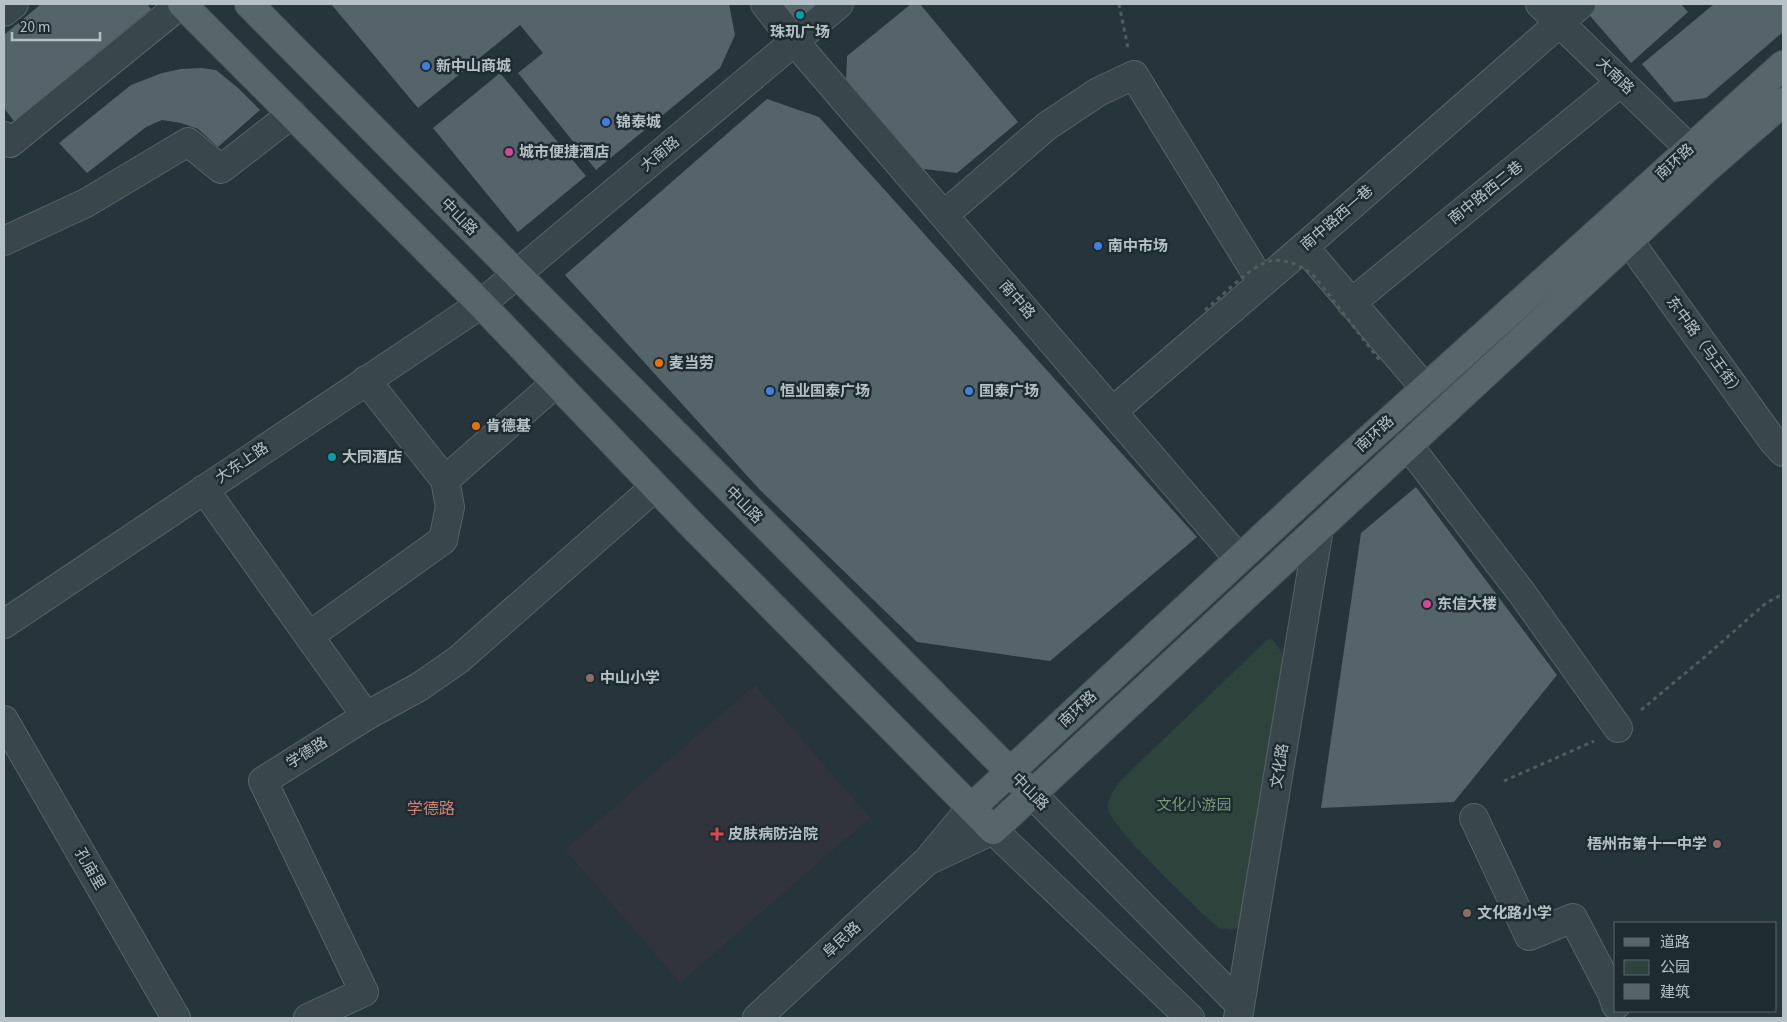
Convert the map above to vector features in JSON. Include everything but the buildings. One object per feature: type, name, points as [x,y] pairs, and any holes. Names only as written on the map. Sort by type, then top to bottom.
[{"type":"main road","points":[[182,4],[481,304],[655,487],[993,830]]},
{"type":"main road","name":"中山路","points":[[249,4],[1032,794]]},
{"type":"main road","name":"南环路","points":[[971,808],[1425,388],[1783,65]]},
{"type":"main road","name":"南环路","points":[[993,830],[1706,169],[1783,102]]},
{"type":"street","points":[[4,12],[14,4]]},
{"type":"street","points":[[4,136],[10,143],[182,4]]},
{"type":"street","name":"南中路","points":[[765,4],[1239,559]]},
{"type":"street","name":"大南路","points":[[481,304],[839,4]]},
{"type":"street","name":"大南路","points":[[1540,4],[1690,150]]},
{"type":"street","name":"南中路西一巷","points":[[1113,411],[1304,247],[1581,4]]},
{"type":"street","points":[[944,215],[1047,126],[1098,92],[1134,75],[1262,282]]},
{"type":"street","name":"南中路西二巷","points":[[1351,304],[1621,82]]},
{"type":"street","points":[[4,241],[86,203],[188,142],[221,169],[292,114]]},
{"type":"street","name":"东中路（马王街）","points":[[1629,241],[1773,441],[1783,452]]},
{"type":"street","points":[[1304,247],[1425,388]]},
{"type":"street","name":"大东上路","points":[[4,624],[481,304]]},
{"type":"street","points":[[309,636],[443,540],[450,507],[444,480],[366,380]]},
{"type":"street","points":[[444,480],[556,383]]},
{"type":"street","points":[[1408,445],[1521,592],[1618,728]]},
{"type":"street","points":[[204,489],[366,716],[419,687],[458,660],[655,487]]},
{"type":"street","name":"文化路","points":[[1239,1012],[1319,528]]},
{"type":"street","name":"学德路","points":[[308,1018],[364,992],[263,781],[366,716]]},
{"type":"street","name":"孔庙里","points":[[4,720],[176,1018]]},
{"type":"street","name":"中山路","points":[[1032,794],[1239,1012]]},
{"type":"street","points":[[928,861],[971,808]]},
{"type":"street","points":[[1474,818],[1529,936],[1573,918],[1614,999]]},
{"type":"street","points":[[928,861],[993,830],[1190,1018]]},
{"type":"street","name":"阜民路","points":[[757,1018],[928,861]]},
{"type":"path","points":[[1119,4],[1134,75]]},
{"type":"path","points":[[1205,310],[1254,269],[1269,261],[1285,261],[1305,268],[1316,278],[1381,362]]},
{"type":"path","points":[[1504,781],[1580,748],[1618,728],[1707,656],[1766,603],[1783,594]]},
{"type":"shaded area","name":"皮肤病防治院","points":[[755,685],[870,818],[680,983],[565,850]]},
{"type":"green space","name":"文化小游园","points":[[1272,639],[1281,651],[1284,665],[1243,924],[1233,930],[1219,928],[1167,879],[1122,831],[1108,809],[1108,802],[1120,781],[1267,640]]},
{"type":"place","name":"珠玑广场","points":[[800,15]]},
{"type":"place","name":"新中山商城","points":[[426,66]]},
{"type":"place","name":"锦泰城","points":[[606,122]]},
{"type":"place","name":"城市便捷酒店","points":[[509,152]]},
{"type":"place","name":"南中市场","points":[[1098,246]]},
{"type":"place","name":"麦当劳","points":[[659,363]]},
{"type":"place","name":"恒业国泰广场","points":[[770,391]]},
{"type":"place","name":"国泰广场","points":[[969,391]]},
{"type":"place","name":"肯德基","points":[[476,426]]},
{"type":"place","name":"大同酒店","points":[[332,457]]},
{"type":"place","name":"东信大楼","points":[[1427,604]]},
{"type":"place","name":"中山小学","points":[[590,678]]},
{"type":"place","name":"皮肤病防治院","points":[[717,834]]},
{"type":"place","name":"梧州市第十一中学","points":[[1717,844]]},
{"type":"place","name":"文化路小学","points":[[1467,913]]},
{"type":"district","name":"学德路","points":[[431,809]]}]
